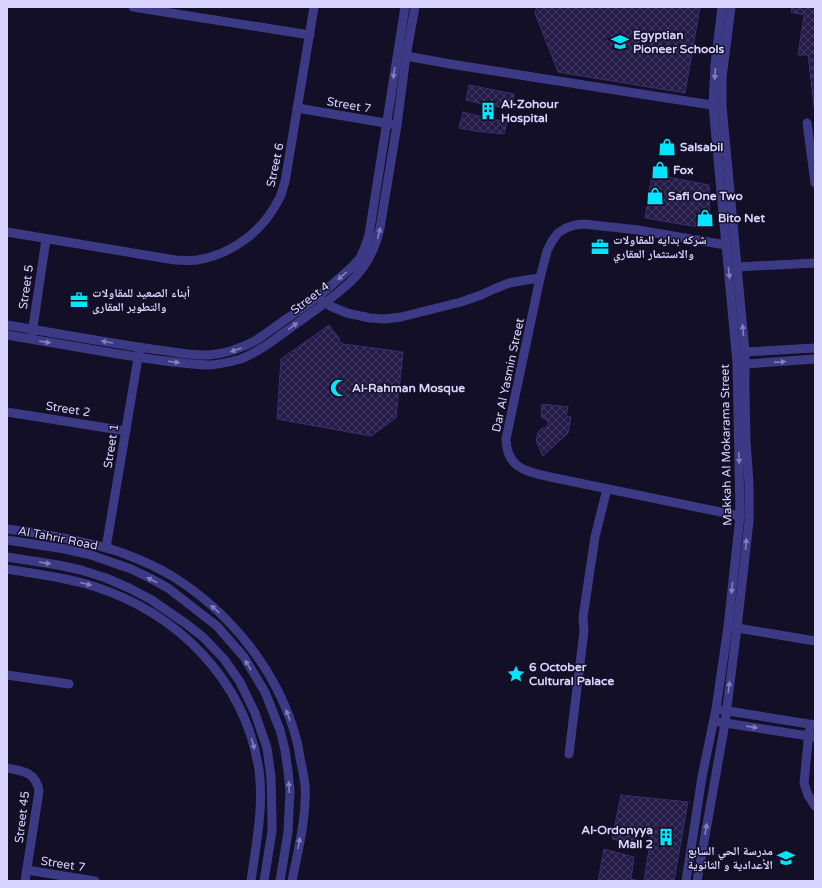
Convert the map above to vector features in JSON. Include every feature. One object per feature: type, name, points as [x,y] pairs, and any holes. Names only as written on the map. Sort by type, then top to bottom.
[{"type":"street","points":[[133,7],[310,35]]},
{"type":"street","name":"Street 6","points":[[7,232],[175,260],[196,260],[217,255],[236,246],[253,234],[267,218],[279,198],[286,182],[314,7]]},
{"type":"street","name":"Street 4","points":[[7,324],[196,355],[221,354],[233,351],[256,340],[354,278],[362,270],[374,250],[378,239],[397,125],[405,7]]},
{"type":"street","name":"Street 4","points":[[7,335],[138,357],[209,365],[231,362],[263,348],[322,299],[352,268],[360,258],[365,247],[369,235],[386,123],[415,7]]},
{"type":"street","name":"Makkah Al Mokarama Street","points":[[697,881],[726,711],[740,516],[737,363],[726,245],[715,65],[722,7]]},
{"type":"street","name":"Makkah Al Mokarama Street","points":[[686,881],[702,777],[714,722],[746,550],[749,509],[744,394],[745,352],[737,268],[717,106],[731,7]]},
{"type":"street","points":[[402,56],[717,106]]},
{"type":"street","name":"Street 7","points":[[298,108],[397,125]]},
{"type":"street","points":[[807,123],[815,183]]},
{"type":"street","name":"Dar Al Yasmin Street","points":[[726,245],[638,230],[584,224],[566,228],[558,233],[547,251],[540,278],[506,439],[506,448],[514,463],[521,469],[530,472],[740,516]]},
{"type":"street","name":"Street 5","points":[[31,339],[46,239]]},
{"type":"street","points":[[737,268],[815,264]]},
{"type":"street","points":[[322,299],[338,310],[347,313],[370,318],[385,319],[401,317],[461,302],[481,296],[494,289],[509,284],[540,278]]},
{"type":"street","name":"Street 1","points":[[106,548],[140,347]]},
{"type":"street","points":[[745,352],[815,348]]},
{"type":"street","points":[[745,364],[815,359]]},
{"type":"street","name":"Street 2","points":[[7,412],[126,431]]},
{"type":"street","points":[[569,754],[584,631],[583,617],[596,537],[607,489]]},
{"type":"street","points":[[7,529],[68,539],[106,548],[124,553],[148,563],[171,576],[199,595],[232,625],[249,645],[264,666],[288,713],[296,738],[305,784],[305,806],[292,881]]},
{"type":"street","points":[[35,545],[37,534]]},
{"type":"street","name":"Al Tahrir Road","points":[[7,540],[65,549],[92,555],[131,569],[150,578],[168,588],[217,626],[244,657],[265,692],[280,730],[285,750],[290,791],[288,832],[280,881]]},
{"type":"street","points":[[7,557],[81,570],[106,578],[129,588],[150,599],[185,623],[203,637],[224,659],[240,682],[255,713],[267,748],[271,777],[272,826],[264,881]]},
{"type":"street","points":[[7,569],[92,585],[132,601],[168,624],[185,637],[204,655],[220,675],[246,720],[254,745],[259,770],[259,822],[250,881]]},
{"type":"street","points":[[195,610],[199,595]]},
{"type":"street","points":[[732,628],[815,641]]},
{"type":"street","points":[[7,675],[69,684]]},
{"type":"street","points":[[716,709],[812,724],[812,736],[804,783],[808,795],[815,806]]},
{"type":"street","points":[[714,722],[812,736]]},
{"type":"street","name":"Street 45","points":[[7,768],[30,774],[36,780],[39,791],[27,870],[28,881]]},
{"type":"street","name":"Street 7","points":[[27,870],[95,881]]},
{"type":"building","name":"Egyptian Pioneer Schools","points":[[537,7],[700,7],[685,93],[558,72],[535,13]]},
{"type":"building","points":[[792,7],[815,7],[815,115],[808,55],[798,55],[804,15],[791,12]]},
{"type":"building","name":"Al-Zohour Hospital","points":[[469,85],[514,94],[513,109],[493,106],[492,119],[507,122],[504,134],[459,128],[463,112],[482,117],[485,105],[466,100]]},
{"type":"building","points":[[652,174],[709,185],[710,221],[698,227],[645,218]]},
{"type":"building","name":"Al-Rahman Mosque","points":[[329,325],[343,344],[403,352],[396,418],[371,436],[277,419],[281,359]]},
{"type":"building","points":[[542,404],[568,407],[566,417],[571,417],[568,433],[543,456],[536,441],[538,432],[542,428],[547,427],[548,421],[541,417]]},
{"type":"building","name":"Al-Ordonyya Mall 2","points":[[621,795],[688,802],[674,881],[644,881],[651,836],[638,832],[634,844],[612,839]]},
{"type":"building","name":"Al-Ordonyya Mall 2","points":[[604,849],[634,857],[631,879],[640,881],[598,881]]},
{"type":"place","name":"Egyptian Pioneer Schools","points":[[620,42]]},
{"type":"place","name":"Al-Zohour Hospital","points":[[488,111]]},
{"type":"place","name":"Salsabil","points":[[667,147]]},
{"type":"place","name":"Fox","points":[[660,170]]},
{"type":"place","name":"Safi One Two","points":[[655,196]]},
{"type":"place","name":"Bito Net","points":[[705,218]]},
{"type":"place","name":"شركه بدايه للمقاولات والاستثمار العقاري","points":[[600,247]]},
{"type":"place","name":"أبناء الصعيد للمقاولات والتطوير العقارى","points":[[79,300]]},
{"type":"place","name":"Al-Rahman Mosque","points":[[339,388]]},
{"type":"place","name":"6 October Cultural Palace","points":[[516,674]]},
{"type":"place","name":"Al-Ordonyya Mall 2","points":[[666,837]]},
{"type":"place","name":"مدرسة الحي السابع الأعدادية و الثانوية","points":[[786,858]]}]
